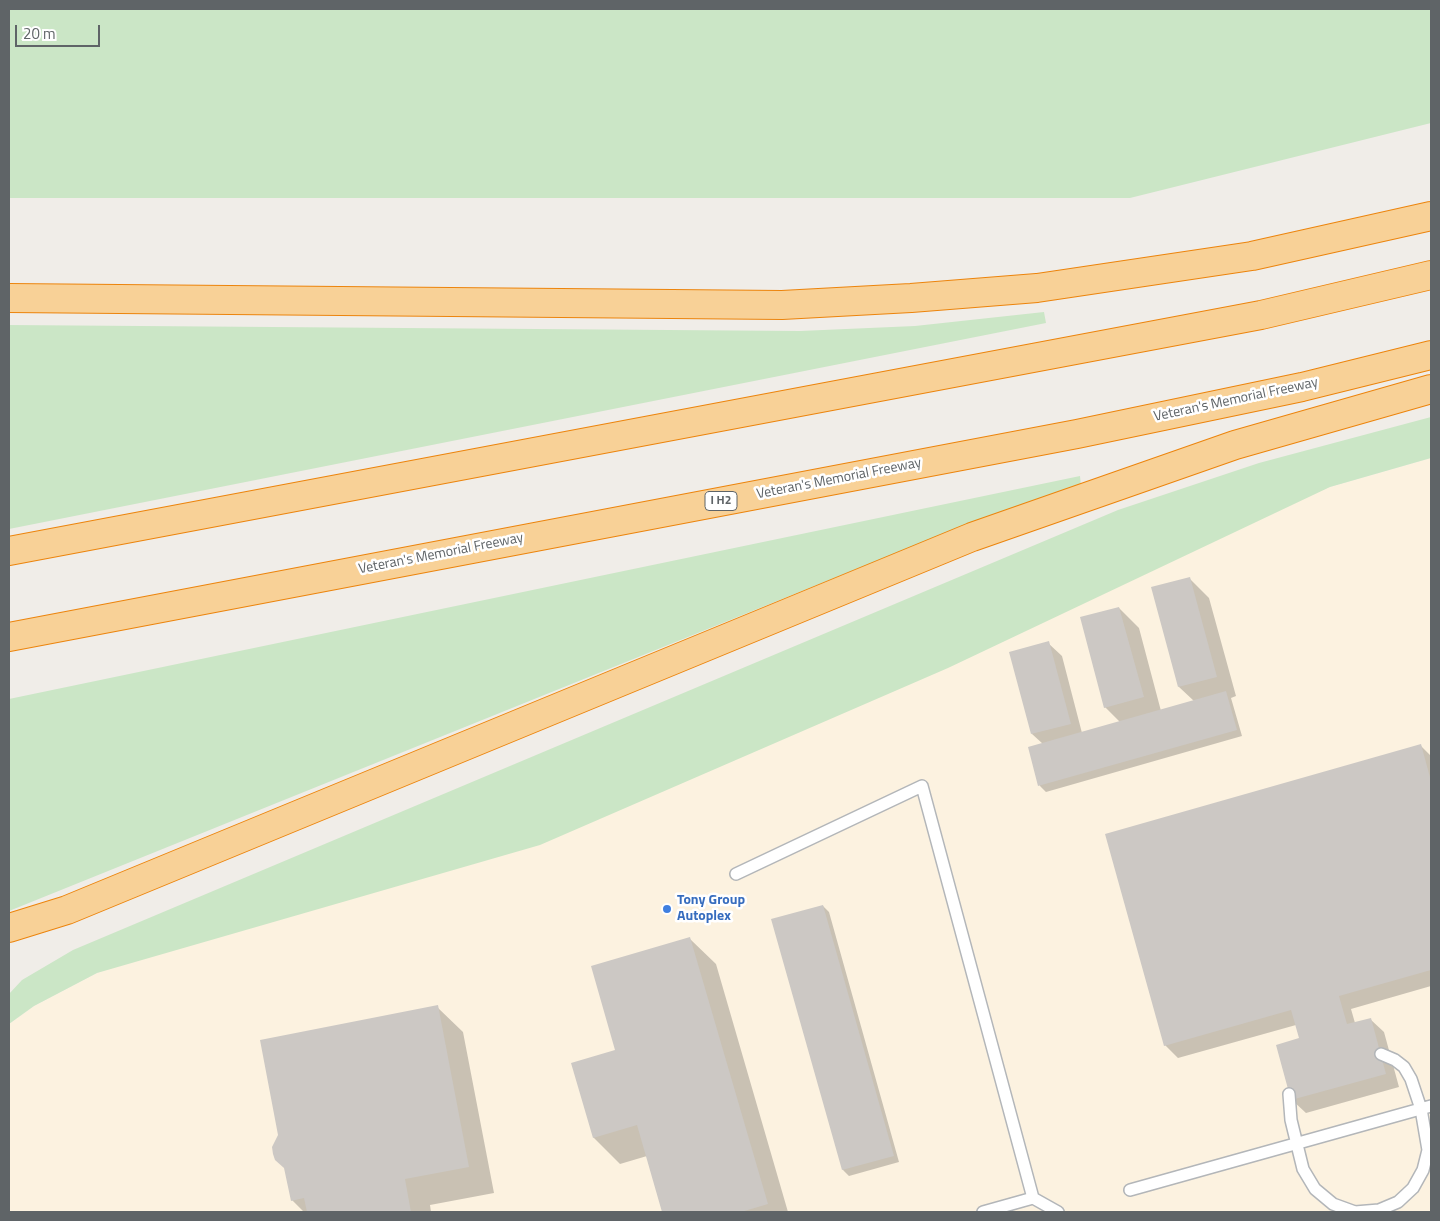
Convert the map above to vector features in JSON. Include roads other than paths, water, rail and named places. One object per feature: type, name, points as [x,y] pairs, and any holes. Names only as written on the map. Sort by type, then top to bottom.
[{"type":"highway","points":[[9,298],[782,305],[1036,288],[1252,256],[1431,216]]},
{"type":"highway","points":[[9,551],[1261,316],[1431,275]]},
{"type":"highway","name":"Veteran's Memorial Freeway","points":[[9,637],[1077,434],[1302,387],[1431,355]]},
{"type":"highway","points":[[9,928],[67,910],[972,537],[1235,445],[1431,389]]},
{"type":"highway","points":[[9,946],[32,929],[67,910]]},
{"type":"lane","points":[[736,874],[922,786],[1033,1198]]},
{"type":"lane","points":[[1289,1094],[1289,1112],[1297,1144],[1304,1169],[1315,1189],[1333,1204],[1355,1212],[1379,1211],[1398,1202],[1413,1188],[1423,1170],[1428,1150],[1426,1108],[1404,1067],[1395,1060],[1381,1054]]},
{"type":"lane","points":[[1130,1190],[1426,1108]]},
{"type":"lane","points":[[983,1212],[1033,1198],[1058,1212]]},
{"type":"place","name":"Tony Group Autoplex","points":[[667,909]]}]
